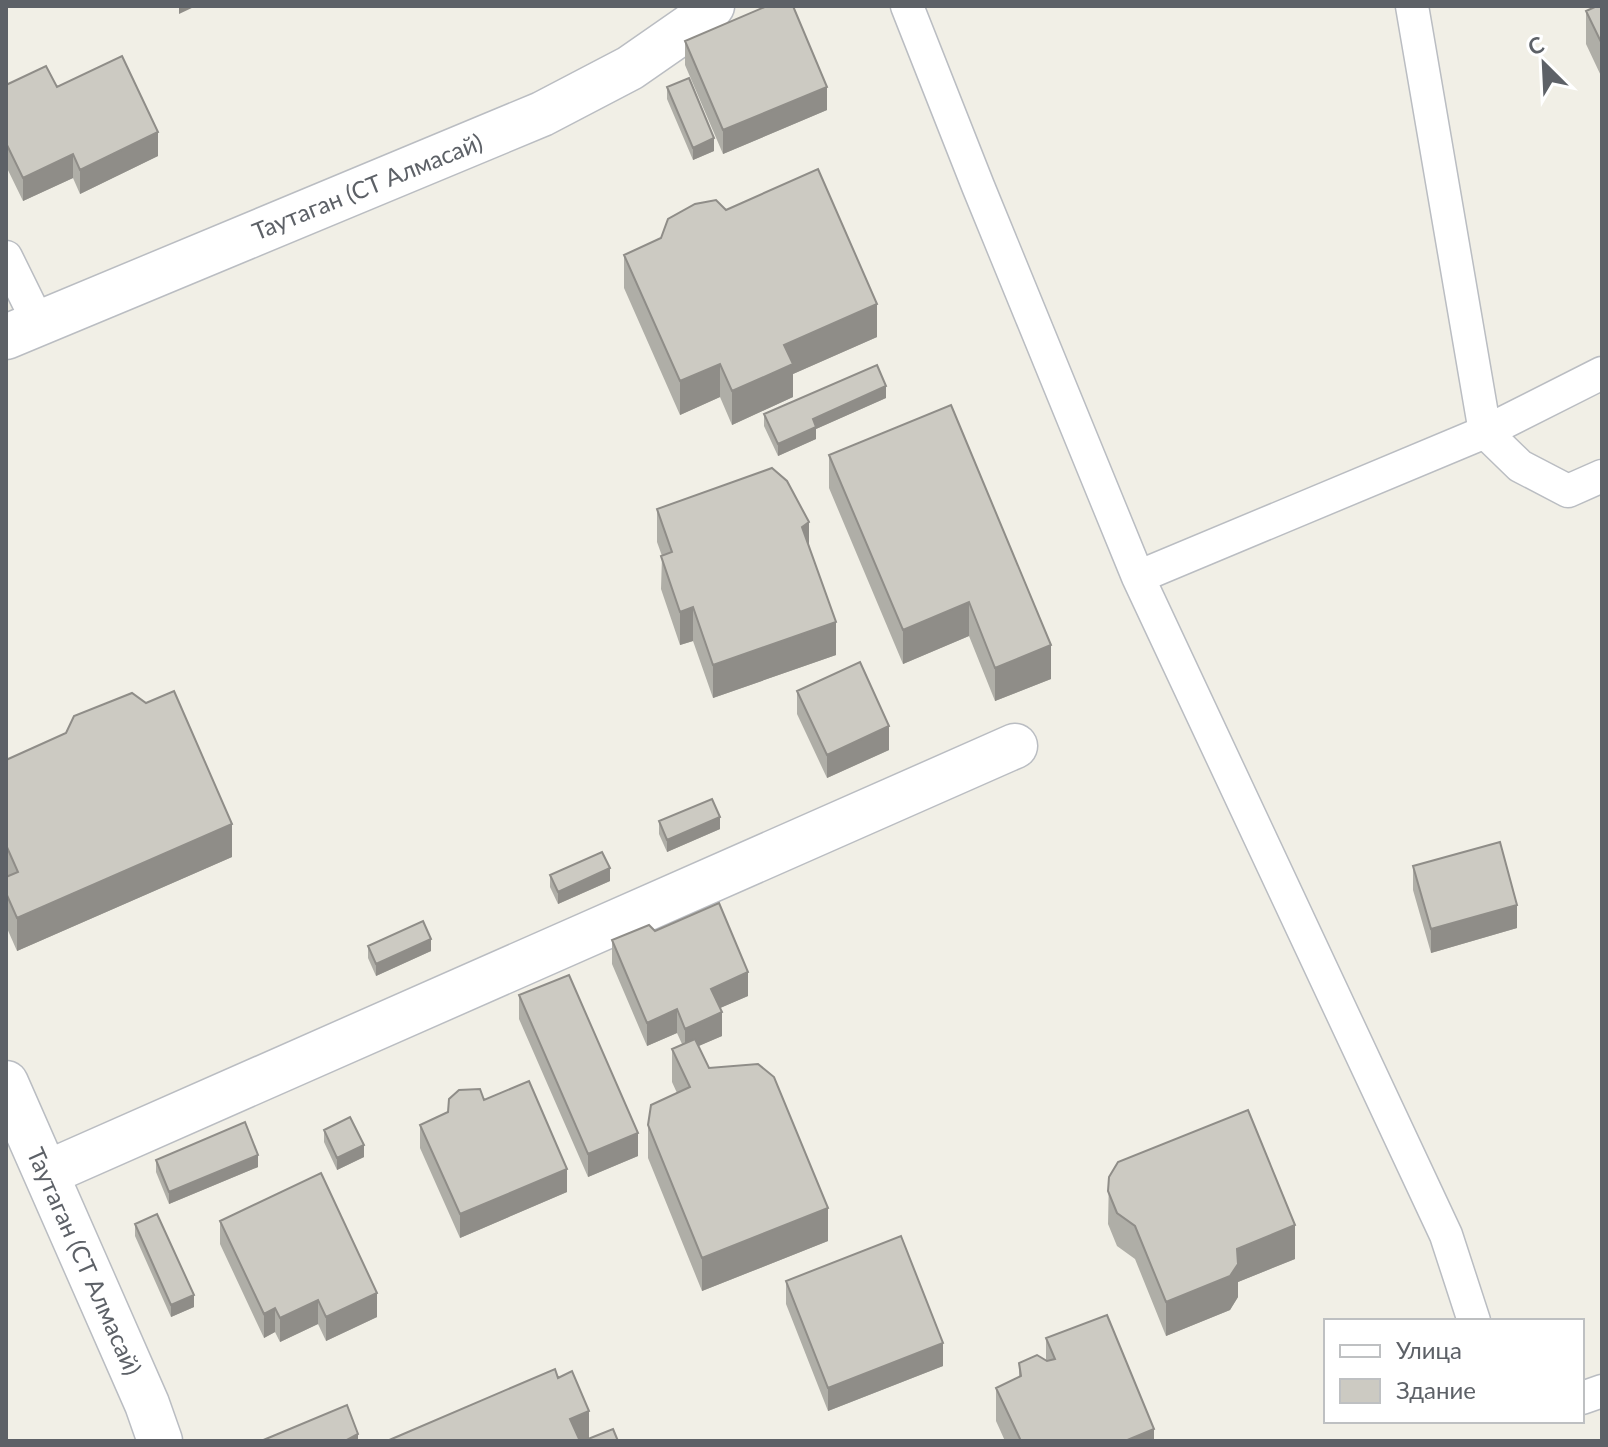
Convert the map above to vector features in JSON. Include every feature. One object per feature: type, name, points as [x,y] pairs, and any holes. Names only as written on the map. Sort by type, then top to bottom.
[{"type":"street","name":"Таутаган (СТ Алмасай)","points":[[22,330],[542,114],[630,68],[702,18],[712,6]]},
{"type":"street","points":[[47,1173],[1015,746]]},
{"type":"street","name":"Таутаган (СТ Алмасай)","points":[[6,1083],[147,1404],[160,1441]]},
{"type":"lane","points":[[907,6],[1138,577],[1446,1235],[1473,1319]]},
{"type":"lane","points":[[1412,6],[1485,432],[1520,466],[1568,491],[1602,476]]},
{"type":"lane","points":[[6,257],[22,330]]},
{"type":"lane","points":[[1138,577],[1485,432],[1602,373]]},
{"type":"building","points":[[767,6],[793,6],[827,87],[723,130],[685,41]]},
{"type":"building","points":[[1602,6],[1602,44],[1586,11]]},
{"type":"building","points":[[122,56],[158,132],[80,170],[73,154],[23,178],[6,143],[6,85],[46,66],[57,87]]},
{"type":"building","points":[[689,78],[714,138],[693,148],[667,87]]},
{"type":"building","points":[[818,169],[877,304],[784,345],[793,364],[732,391],[720,364],[680,381],[624,255],[661,238],[668,219],[695,204],[716,200],[726,210]]},
{"type":"building","points":[[877,365],[886,386],[813,419],[816,427],[778,444],[764,414]]},
{"type":"building","points":[[951,405],[1051,645],[995,668],[969,602],[903,630],[829,455]]},
{"type":"building","points":[[772,468],[787,481],[809,522],[802,527],[836,622],[713,665],[693,607],[680,612],[661,556],[672,552],[657,509]]},
{"type":"building","points":[[860,662],[889,726],[827,755],[797,691]]},
{"type":"building","points":[[174,691],[232,824],[17,918],[6,893],[6,877],[18,872],[6,845],[6,760],[66,733],[74,716],[132,693],[146,703]]},
{"type":"building","points":[[712,799],[720,817],[667,840],[659,821]]},
{"type":"building","points":[[1500,842],[1517,905],[1431,929],[1413,866]]},
{"type":"building","points":[[602,852],[610,868],[558,892],[550,875]]},
{"type":"building","points":[[719,903],[748,972],[711,989],[722,1012],[685,1029],[677,1009],[647,1023],[612,940],[649,925],[655,931]]},
{"type":"building","points":[[423,921],[431,939],[376,964],[368,946]]},
{"type":"building","points":[[569,975],[638,1133],[588,1154],[519,995]]},
{"type":"building","points":[[695,1039],[709,1068],[758,1064],[774,1077],[828,1208],[702,1258],[648,1125],[651,1105],[690,1087],[672,1049]]},
{"type":"building","points":[[529,1081],[567,1169],[460,1214],[420,1125],[448,1112],[449,1099],[459,1090],[480,1089],[484,1100]]},
{"type":"building","points":[[1248,1110],[1295,1225],[1237,1249],[1238,1264],[1230,1276],[1166,1302],[1135,1226],[1117,1213],[1108,1191],[1109,1177],[1118,1162]]},
{"type":"building","points":[[350,1117],[364,1145],[337,1158],[324,1130]]},
{"type":"building","points":[[245,1122],[258,1155],[169,1192],[156,1160]]},
{"type":"building","points":[[321,1173],[377,1293],[326,1317],[318,1300],[280,1318],[275,1308],[264,1314],[220,1221]]},
{"type":"building","points":[[157,1214],[194,1295],[171,1305],[135,1224]]},
{"type":"building","points":[[901,1236],[943,1343],[828,1388],[786,1281]]},
{"type":"building","points":[[1107,1315],[1154,1429],[1125,1441],[1021,1441],[996,1388],[1021,1376],[1019,1363],[1037,1355],[1047,1361],[1055,1359],[1046,1338]]},
{"type":"building","points":[[555,1369],[558,1378],[572,1371],[589,1411],[570,1419],[580,1441],[387,1441]]},
{"type":"building","points":[[347,1405],[358,1434],[345,1441],[261,1441]]},
{"type":"building","points":[[613,1429],[618,1441],[583,1441]]}]
